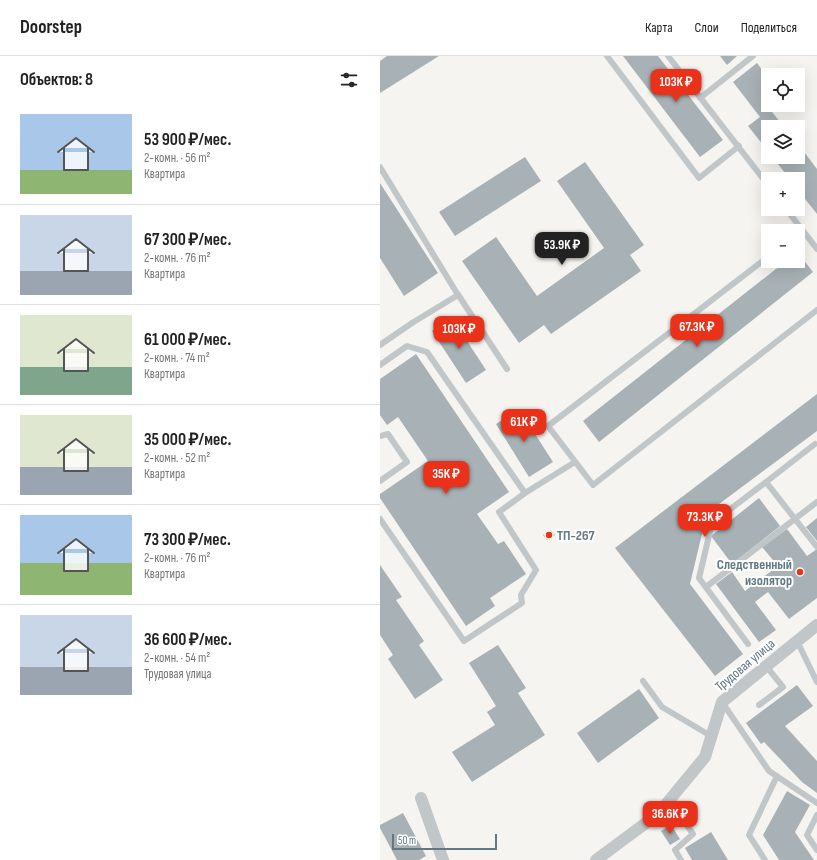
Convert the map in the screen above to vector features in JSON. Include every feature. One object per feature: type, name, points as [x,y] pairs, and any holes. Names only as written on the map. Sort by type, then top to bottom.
[{"type":"street","name":"Трудовая улица","points":[[596,860],[658,814],[705,757],[722,702],[817,625]]},
{"type":"street","points":[[422,798],[443,860]]},
{"type":"lane","points":[[607,56],[699,178],[739,146]]},
{"type":"lane","points":[[668,56],[761,176]]},
{"type":"lane","points":[[700,98],[753,56]]},
{"type":"lane","points":[[380,167],[457,294],[508,369]]},
{"type":"lane","points":[[805,237],[817,249]]},
{"type":"lane","points":[[761,262],[548,426],[593,485],[817,310]]},
{"type":"lane","points":[[380,345],[412,323],[458,295],[457,294]]},
{"type":"lane","points":[[380,365],[407,346],[427,352],[526,493]]},
{"type":"lane","points":[[380,436],[388,434],[408,462],[380,481]]},
{"type":"lane","points":[[748,644],[698,578],[712,523],[815,444]]},
{"type":"lane","points":[[380,519],[464,641],[522,603],[521,594],[536,570],[499,512],[575,462]]},
{"type":"lane","points":[[766,482],[817,547]]},
{"type":"lane","points":[[706,588],[817,502]]},
{"type":"lane","points":[[797,641],[817,682]]},
{"type":"lane","points":[[759,705],[783,688],[766,666]]},
{"type":"lane","points":[[643,681],[662,707],[711,736]]},
{"type":"lane","points":[[722,702],[769,771],[817,803]]},
{"type":"lane","points":[[765,860],[749,835],[777,776]]},
{"type":"lane","points":[[669,800],[693,834],[675,850],[681,860]]},
{"type":"lane","points":[[817,815],[807,835],[817,850]]},
{"type":"building","points":[[387,56],[439,56],[380,93],[380,61]]},
{"type":"building","points":[[623,56],[658,56],[723,140],[700,157]]},
{"type":"building","points":[[720,56],[737,56],[727,65]]},
{"type":"building","points":[[757,63],[761,68],[761,112],[772,112],[778,120],[761,120],[761,142],[748,126],[760,117],[733,82]]},
{"type":"building","points":[[805,153],[817,169],[817,214],[805,199],[805,172],[784,172],[778,164],[805,164]]},
{"type":"building","points":[[525,157],[541,181],[455,236],[439,212]]},
{"type":"building","points":[[585,162],[644,245],[630,255],[641,271],[551,334],[544,325],[519,343],[462,261],[496,237],[537,296],[604,248],[557,181]]},
{"type":"building","points":[[380,183],[438,273],[404,296],[380,258]]},
{"type":"building","points":[[805,262],[813,272],[599,442],[583,421],[777,268],[805,268]]},
{"type":"building","points":[[452,318],[486,370],[466,383],[432,331]]},
{"type":"building","points":[[416,354],[509,492],[477,514],[498,544],[504,541],[526,574],[490,598],[495,606],[466,626],[380,498],[380,494],[428,461],[398,417],[387,425],[380,415],[380,379]]},
{"type":"building","points":[[817,394],[817,431],[707,513],[690,584],[743,654],[715,676],[615,548]]},
{"type":"building","points":[[519,409],[553,462],[529,477],[496,424]]},
{"type":"building","points":[[759,498],[780,526],[732,564],[711,536]]},
{"type":"building","points":[[817,518],[817,541],[806,527]]},
{"type":"building","points":[[787,529],[807,556],[817,549],[817,598],[789,619],[768,592],[755,602],[776,630],[759,642],[716,584],[732,572],[745,591],[778,566],[762,547]]},
{"type":"building","name":"ТП-267","points":[[550,530],[555,535],[547,540],[543,535]]},
{"type":"building","points":[[380,565],[402,597],[396,600],[424,641],[419,645],[443,680],[415,699],[388,659],[393,655],[380,635]]},
{"type":"building","points":[[498,645],[526,688],[518,693],[545,735],[472,782],[452,752],[495,725],[487,712],[496,706],[469,663]]},
{"type":"building","points":[[797,685],[813,706],[785,726],[817,761],[817,793],[802,782],[764,742],[761,744],[746,723]]},
{"type":"building","points":[[639,689],[659,718],[598,763],[577,733]]},
{"type":"building","points":[[787,791],[810,805],[795,832],[814,860],[779,860],[763,835]]},
{"type":"building","points":[[403,813],[426,856],[419,860],[397,860],[380,828],[380,825]]},
{"type":"building","points":[[671,825],[680,839],[670,845],[661,831]]},
{"type":"building","points":[[711,832],[728,860],[692,860],[685,848]]},
{"type":"place","name":"ТП-267","points":[[549,535]]},
{"type":"place","name":"Следственный изолятор","points":[[800,572]]}]
